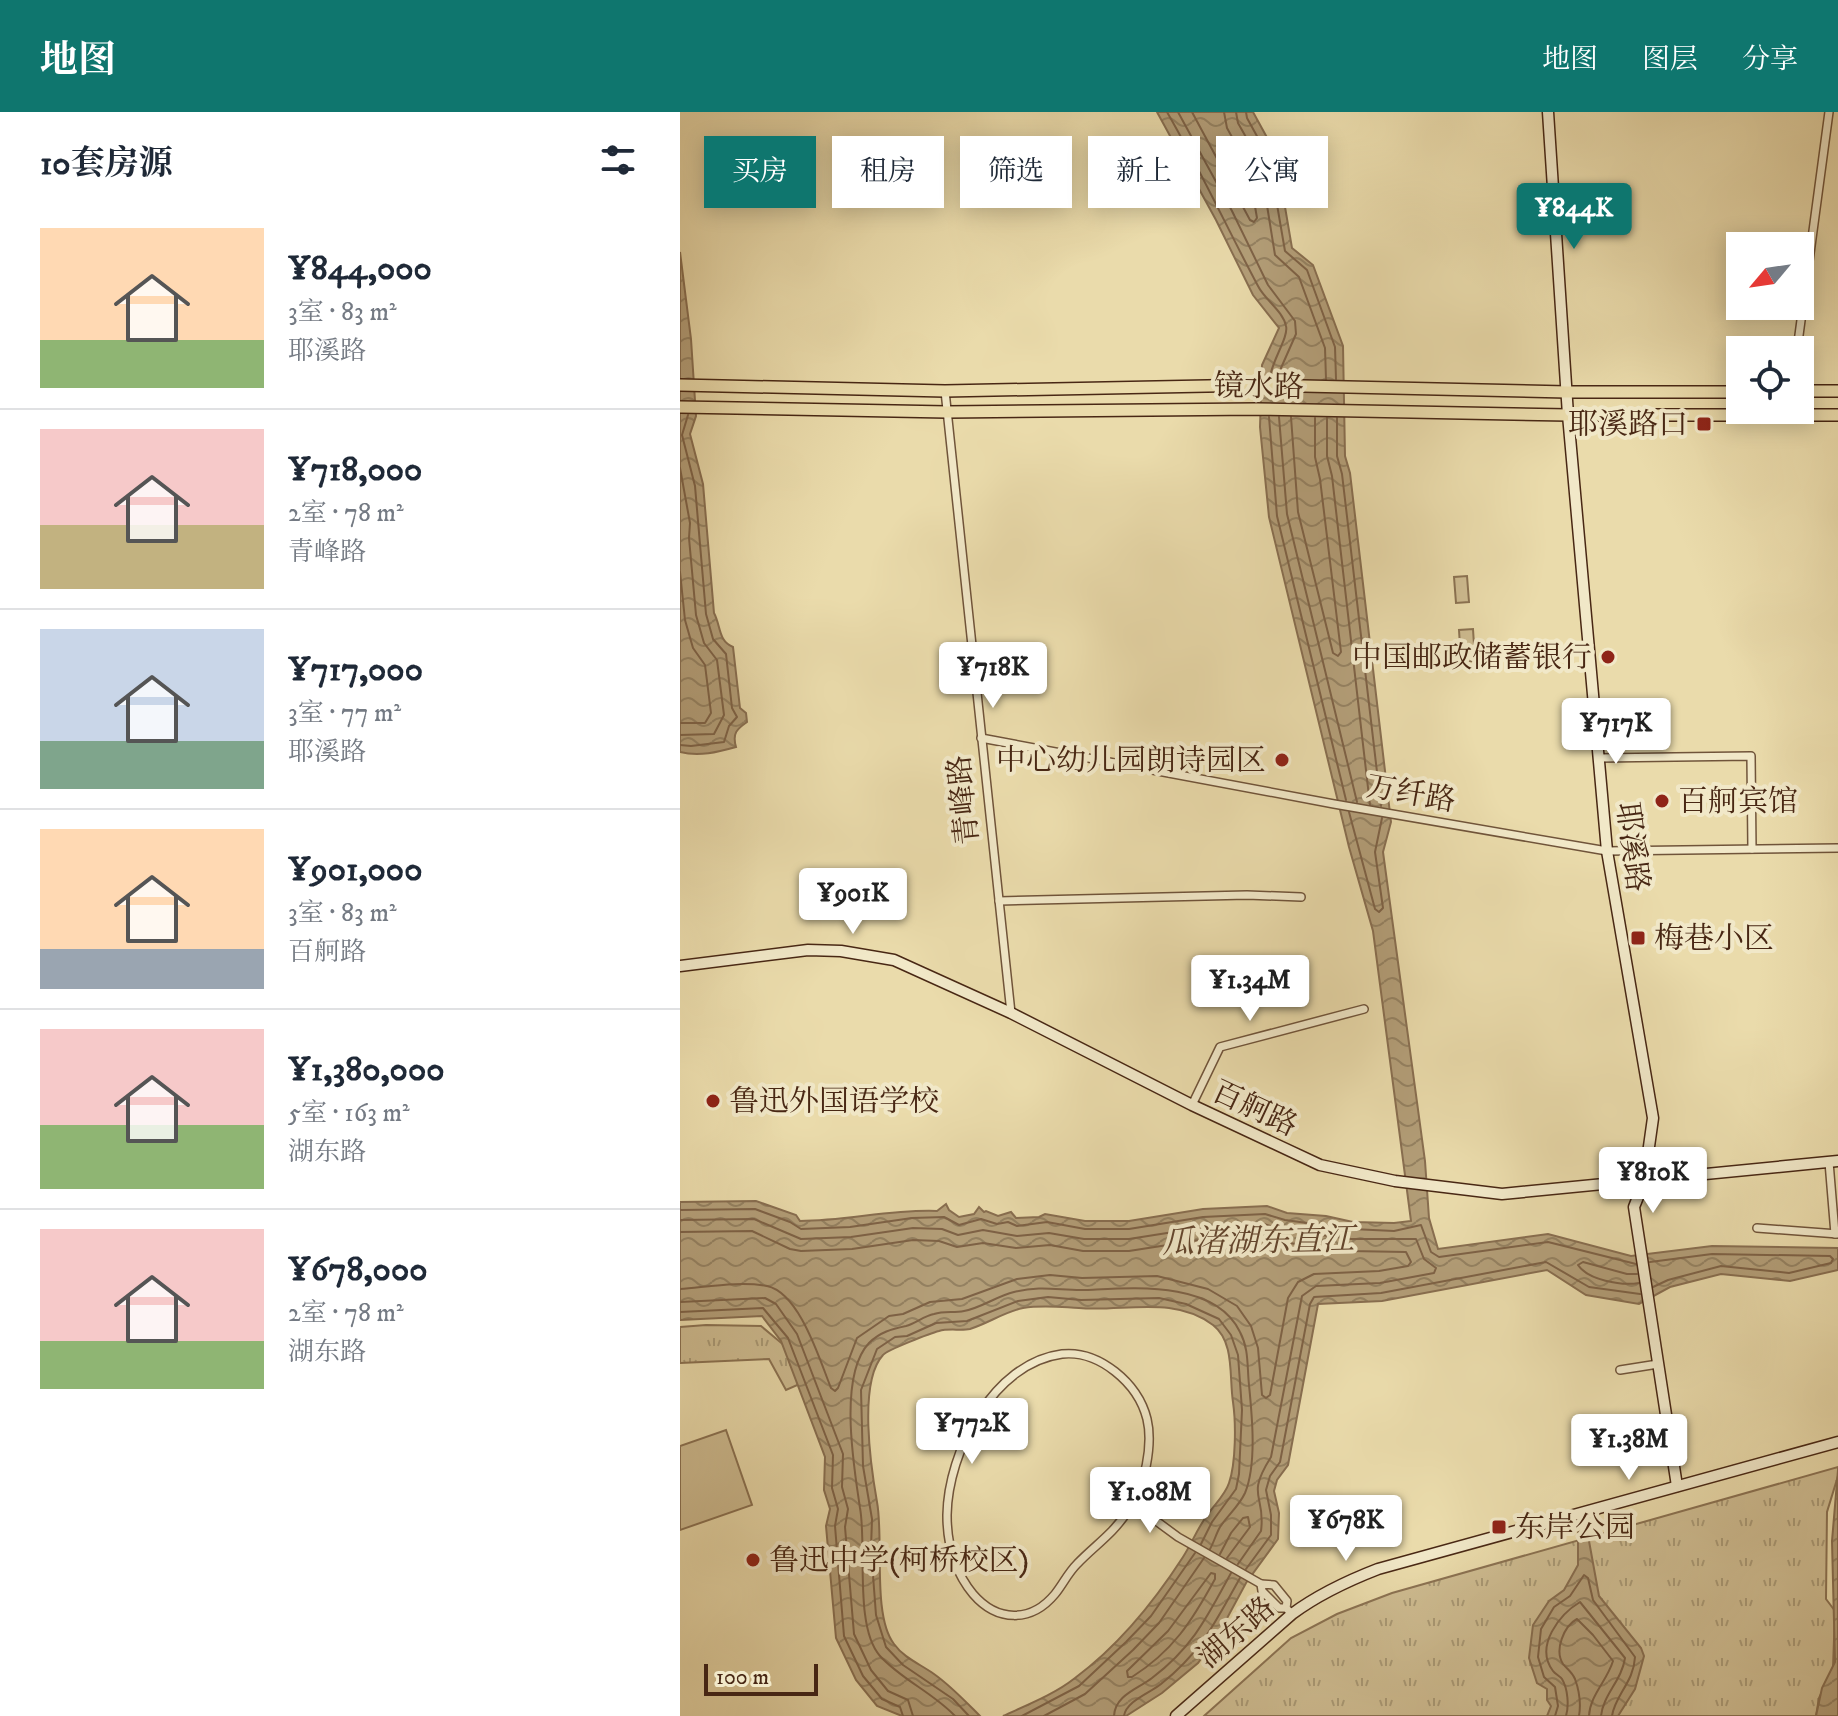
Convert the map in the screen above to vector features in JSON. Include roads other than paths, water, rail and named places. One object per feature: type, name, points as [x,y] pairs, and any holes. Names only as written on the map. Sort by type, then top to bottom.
[{"type":"main road","name":"镜水路","points":[[680,385],[945,391],[1258,385],[1726,392]]},
{"type":"main road","points":[[1814,391],[1838,391]]},
{"type":"main road","name":"镜水路","points":[[680,407],[947,412],[1257,409],[1568,415],[1838,415]]},
{"type":"street","name":"耶溪路","points":[[1548,112],[1568,415],[1607,851],[1653,1118],[1644,1182],[1634,1207],[1677,1486]]},
{"type":"street","points":[[1799,336],[1829,112]]},
{"type":"street","name":"青峰路","points":[[945,391],[1011,1013]]},
{"type":"street","name":"万纤路","points":[[981,738],[1399,816],[1607,851],[1838,848]]},
{"type":"street","points":[[1599,758],[1751,756],[1752,849]]},
{"type":"street","points":[[999,901],[1247,895],[1301,897]]},
{"type":"street","name":"百舸路","points":[[680,966],[808,950],[841,951],[894,960],[1011,1013],[1192,1105],[1320,1165],[1395,1181],[1502,1194],[1834,1162]]},
{"type":"street","points":[[1192,1105],[1220,1047],[1364,1009]]},
{"type":"street","points":[[1757,1228],[1836,1234],[1834,1162]]},
{"type":"street","points":[[1127,1512],[1115,1528],[1075,1566],[1047,1602],[1015,1617],[999,1614],[976,1597],[951,1556],[947,1514],[959,1451],[978,1414],[994,1394],[1015,1374],[1040,1360],[1063,1354],[1085,1356],[1101,1362],[1127,1383],[1147,1419],[1149,1444],[1146,1472],[1138,1496]]},
{"type":"street","points":[[1620,1370],[1658,1364]]},
{"type":"street","name":"湖东路","points":[[1176,1716],[1289,1611],[1378,1569],[1834,1443]]},
{"type":"street","points":[[1131,1494],[1138,1496],[1140,1509],[1134,1514],[1127,1512],[1123,1508],[1124,1499],[1131,1494]]},
{"type":"street","points":[[1140,1509],[1178,1537],[1258,1581],[1274,1585],[1287,1601],[1289,1611],[1279,1608],[1262,1591],[1258,1581]]},
{"type":"water","name":"瓜渚湖东直江","points":[[1157,112],[1253,112],[1266,136],[1216,136],[1216,208],[1285,208],[1292,248],[1313,265],[1343,346],[1345,456],[1350,473],[1391,822],[1383,852],[1425,1161],[1429,1218],[1438,1249],[1548,1234],[1631,1256],[1712,1246],[1838,1248],[1838,1270],[1790,1281],[1721,1274],[1670,1287],[1639,1304],[1586,1295],[1547,1270],[1382,1301],[1318,1304],[1288,1465],[1277,1480],[1274,1491],[1279,1513],[1278,1539],[1246,1583],[1218,1635],[1198,1663],[1162,1693],[1126,1716],[1003,1716],[1067,1684],[1120,1638],[1160,1590],[1204,1519],[1225,1492],[1233,1465],[1235,1421],[1230,1360],[1220,1332],[1198,1316],[1165,1307],[1037,1307],[1016,1310],[970,1329],[939,1331],[892,1349],[883,1355],[875,1368],[868,1426],[879,1517],[883,1615],[887,1631],[898,1649],[934,1674],[980,1716],[902,1716],[877,1706],[856,1680],[836,1638],[826,1526],[830,1509],[824,1490],[825,1457],[781,1341],[762,1316],[680,1320],[680,1202],[756,1201],[796,1215],[800,1221],[937,1211],[946,1204],[959,1217],[974,1214],[979,1207],[998,1216],[1011,1212],[1016,1218],[1045,1214],[1085,1221],[1129,1221],[1203,1209],[1267,1206],[1287,1213],[1353,1222],[1411,1221],[1373,931],[1349,847],[1269,517],[1260,427],[1262,365],[1279,328],[1253,295],[1200,191],[1200,136],[1170,136]]},
{"type":"water","points":[[680,252],[691,339],[696,416],[690,434],[703,484],[714,613],[722,637],[733,647],[740,708],[746,713],[747,722],[736,732],[736,747],[701,754],[680,752]]},
{"type":"water","points":[[1838,1470],[1838,1716],[1816,1716],[1822,1688],[1835,1662],[1832,1541]]},
{"type":"water","points":[[1587,1530],[1599,1596],[1644,1656],[1635,1689],[1618,1716],[1547,1716],[1551,1706],[1547,1700],[1547,1689],[1537,1683],[1529,1658],[1533,1625],[1549,1601],[1564,1590],[1578,1565],[1578,1532]]},
{"type":"place","name":"耶溪路口","points":[[1704,424]]},
{"type":"place","name":"中国邮政储蓄银行","points":[[1608,657]]},
{"type":"place","name":"中心幼儿园朗诗园区","points":[[1282,760]]},
{"type":"place","name":"百舸宾馆","points":[[1662,801]]},
{"type":"place","name":"梅巷小区","points":[[1638,938]]},
{"type":"place","name":"鲁迅外国语学校","points":[[713,1101]]},
{"type":"place","name":"东岸公园","points":[[1499,1527]]},
{"type":"place","name":"鲁迅中学(柯桥校区)","points":[[753,1560]]}]
